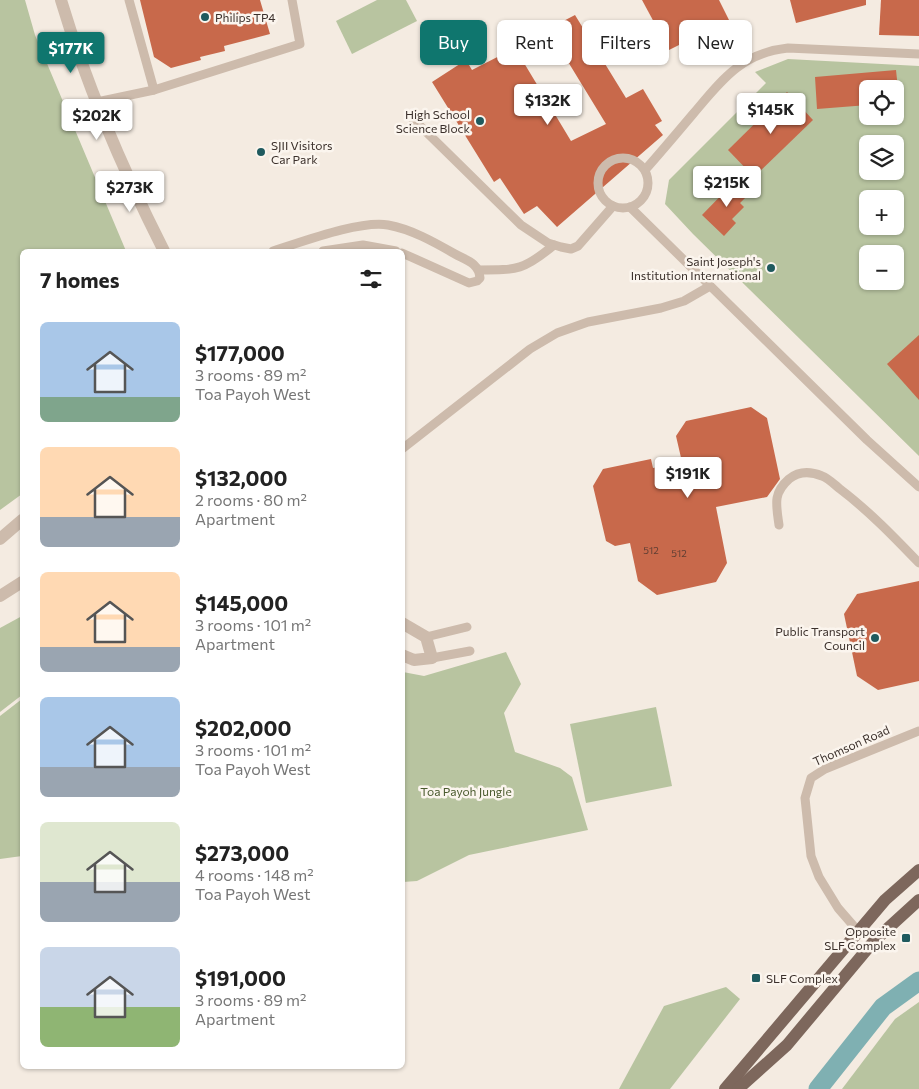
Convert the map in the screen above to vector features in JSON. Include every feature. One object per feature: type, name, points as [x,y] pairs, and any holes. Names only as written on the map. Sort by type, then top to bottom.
[{"type":"main road","points":[[726,1089],[858,930],[885,900],[919,870]]},
{"type":"main road","points":[[738,1089],[787,1045],[874,941],[919,900]]},
{"type":"street","points":[[61,0],[71,35],[121,163],[163,249]]},
{"type":"street","points":[[0,539],[20,522]]},
{"type":"street","points":[[0,596],[20,583]]},
{"type":"street","points":[[405,625],[426,637],[432,658],[414,660],[405,656]]},
{"type":"lane","points":[[129,0],[154,90]]},
{"type":"lane","points":[[97,102],[154,90],[300,44],[292,0]]},
{"type":"lane","points":[[645,170],[727,75],[755,56],[774,49],[788,48],[919,54]]},
{"type":"lane","points":[[410,116],[521,225],[554,245],[571,248],[578,246],[613,206]]},
{"type":"lane","points":[[616,159],[632,159],[645,170],[648,178],[646,192],[642,199],[630,207],[621,208],[613,206],[606,201],[598,186],[599,177],[608,163],[616,159]]},
{"type":"lane","points":[[630,207],[867,440],[919,487]]},
{"type":"lane","points":[[279,249],[369,224],[388,225],[438,244],[470,262],[480,270],[518,269],[535,261],[554,245]]},
{"type":"lane","points":[[336,249],[363,245],[385,249]]},
{"type":"lane","points":[[405,255],[469,283],[480,278],[480,270]]},
{"type":"lane","points":[[405,447],[530,349],[557,333],[588,322],[660,308],[684,301],[710,286]]},
{"type":"lane","points":[[779,524],[776,504],[780,487],[798,473],[808,472],[824,476],[863,507],[919,563]]},
{"type":"lane","points":[[426,637],[467,627]]},
{"type":"lane","points":[[432,658],[470,651]]},
{"type":"lane","name":"Thomson Road","points":[[858,930],[838,908],[819,877],[811,856],[805,798],[811,778],[825,769],[919,730]]},
{"type":"green space","points":[[0,0],[25,0],[35,35],[125,249],[20,249],[20,495],[0,510]]},
{"type":"green space","points":[[377,0],[406,0],[417,21],[352,54],[336,21]]},
{"type":"green space","points":[[788,59],[919,66],[919,456],[693,234],[665,204],[669,180],[766,83],[755,72]]},
{"type":"green space","points":[[20,617],[20,697],[0,712],[0,628]]},
{"type":"green space","name":"Toa Payoh Jungle","points":[[506,652],[521,684],[504,713],[515,752],[560,768],[572,777],[588,830],[469,855],[417,881],[405,882],[405,672],[424,676]]},
{"type":"green space","points":[[20,701],[20,856],[0,859],[0,716]]},
{"type":"green space","points":[[656,707],[672,786],[586,803],[570,724]]},
{"type":"green space","points":[[726,987],[740,999],[670,1089],[619,1089],[664,1006]]},
{"type":"green space","points":[[919,1002],[919,1089],[842,1089],[895,1019]]},
{"type":"building","name":"Philips TP4","points":[[140,0],[260,0],[270,34],[224,46],[225,51],[200,57],[201,60],[171,68],[154,57]]},
{"type":"building","points":[[642,0],[719,0],[729,20],[679,20],[679,45],[669,50],[669,20],[653,20]]},
{"type":"building","points":[[790,0],[866,0],[866,5],[796,23]]},
{"type":"building","points":[[881,0],[919,0],[919,36],[879,35]]},
{"type":"building","points":[[575,15],[582,26],[582,65],[606,65],[626,98],[643,89],[662,121],[655,125],[663,135],[557,227],[537,206],[524,214],[500,178],[494,182],[432,82],[458,65],[469,65],[472,70],[482,65],[487,65],[487,62],[497,57],[497,65],[525,65],[571,141],[606,124],[570,65],[572,65],[572,20],[565,20]]},
{"type":"building","points":[[896,70],[897,80],[859,80],[859,106],[817,109],[815,77]]},
{"type":"building","points":[[787,92],[813,120],[754,177],[728,150]]},
{"type":"building","points":[[737,179],[751,192],[740,203],[744,207],[732,219],[736,223],[724,236],[702,215]]},
{"type":"building","points":[[919,335],[919,400],[887,364]]},
{"type":"building","points":[[751,407],[767,418],[780,479],[767,497],[716,507],[727,563],[716,582],[657,595],[638,581],[630,543],[615,546],[606,541],[593,486],[603,469],[651,459],[653,468],[682,462],[676,436],[686,421]]},
{"type":"building","points":[[919,581],[919,681],[878,690],[857,676],[844,614],[857,594]]},
{"type":"waterway","points":[[818,1089],[883,1007],[919,981]]},
{"type":"place","name":"Philips TP4","points":[[205,17]]},
{"type":"place","name":"High School Science Block","points":[[480,121]]},
{"type":"place","name":"SJII Visitors Car Park","points":[[261,152]]},
{"type":"place","name":"Saint Joseph's Institution International","points":[[771,268]]},
{"type":"place","name":"Public Transport Council","points":[[875,638]]},
{"type":"place","name":"Opposite SLF Complex","points":[[906,938]]},
{"type":"place","name":"SLF Complex","points":[[756,978]]}]
